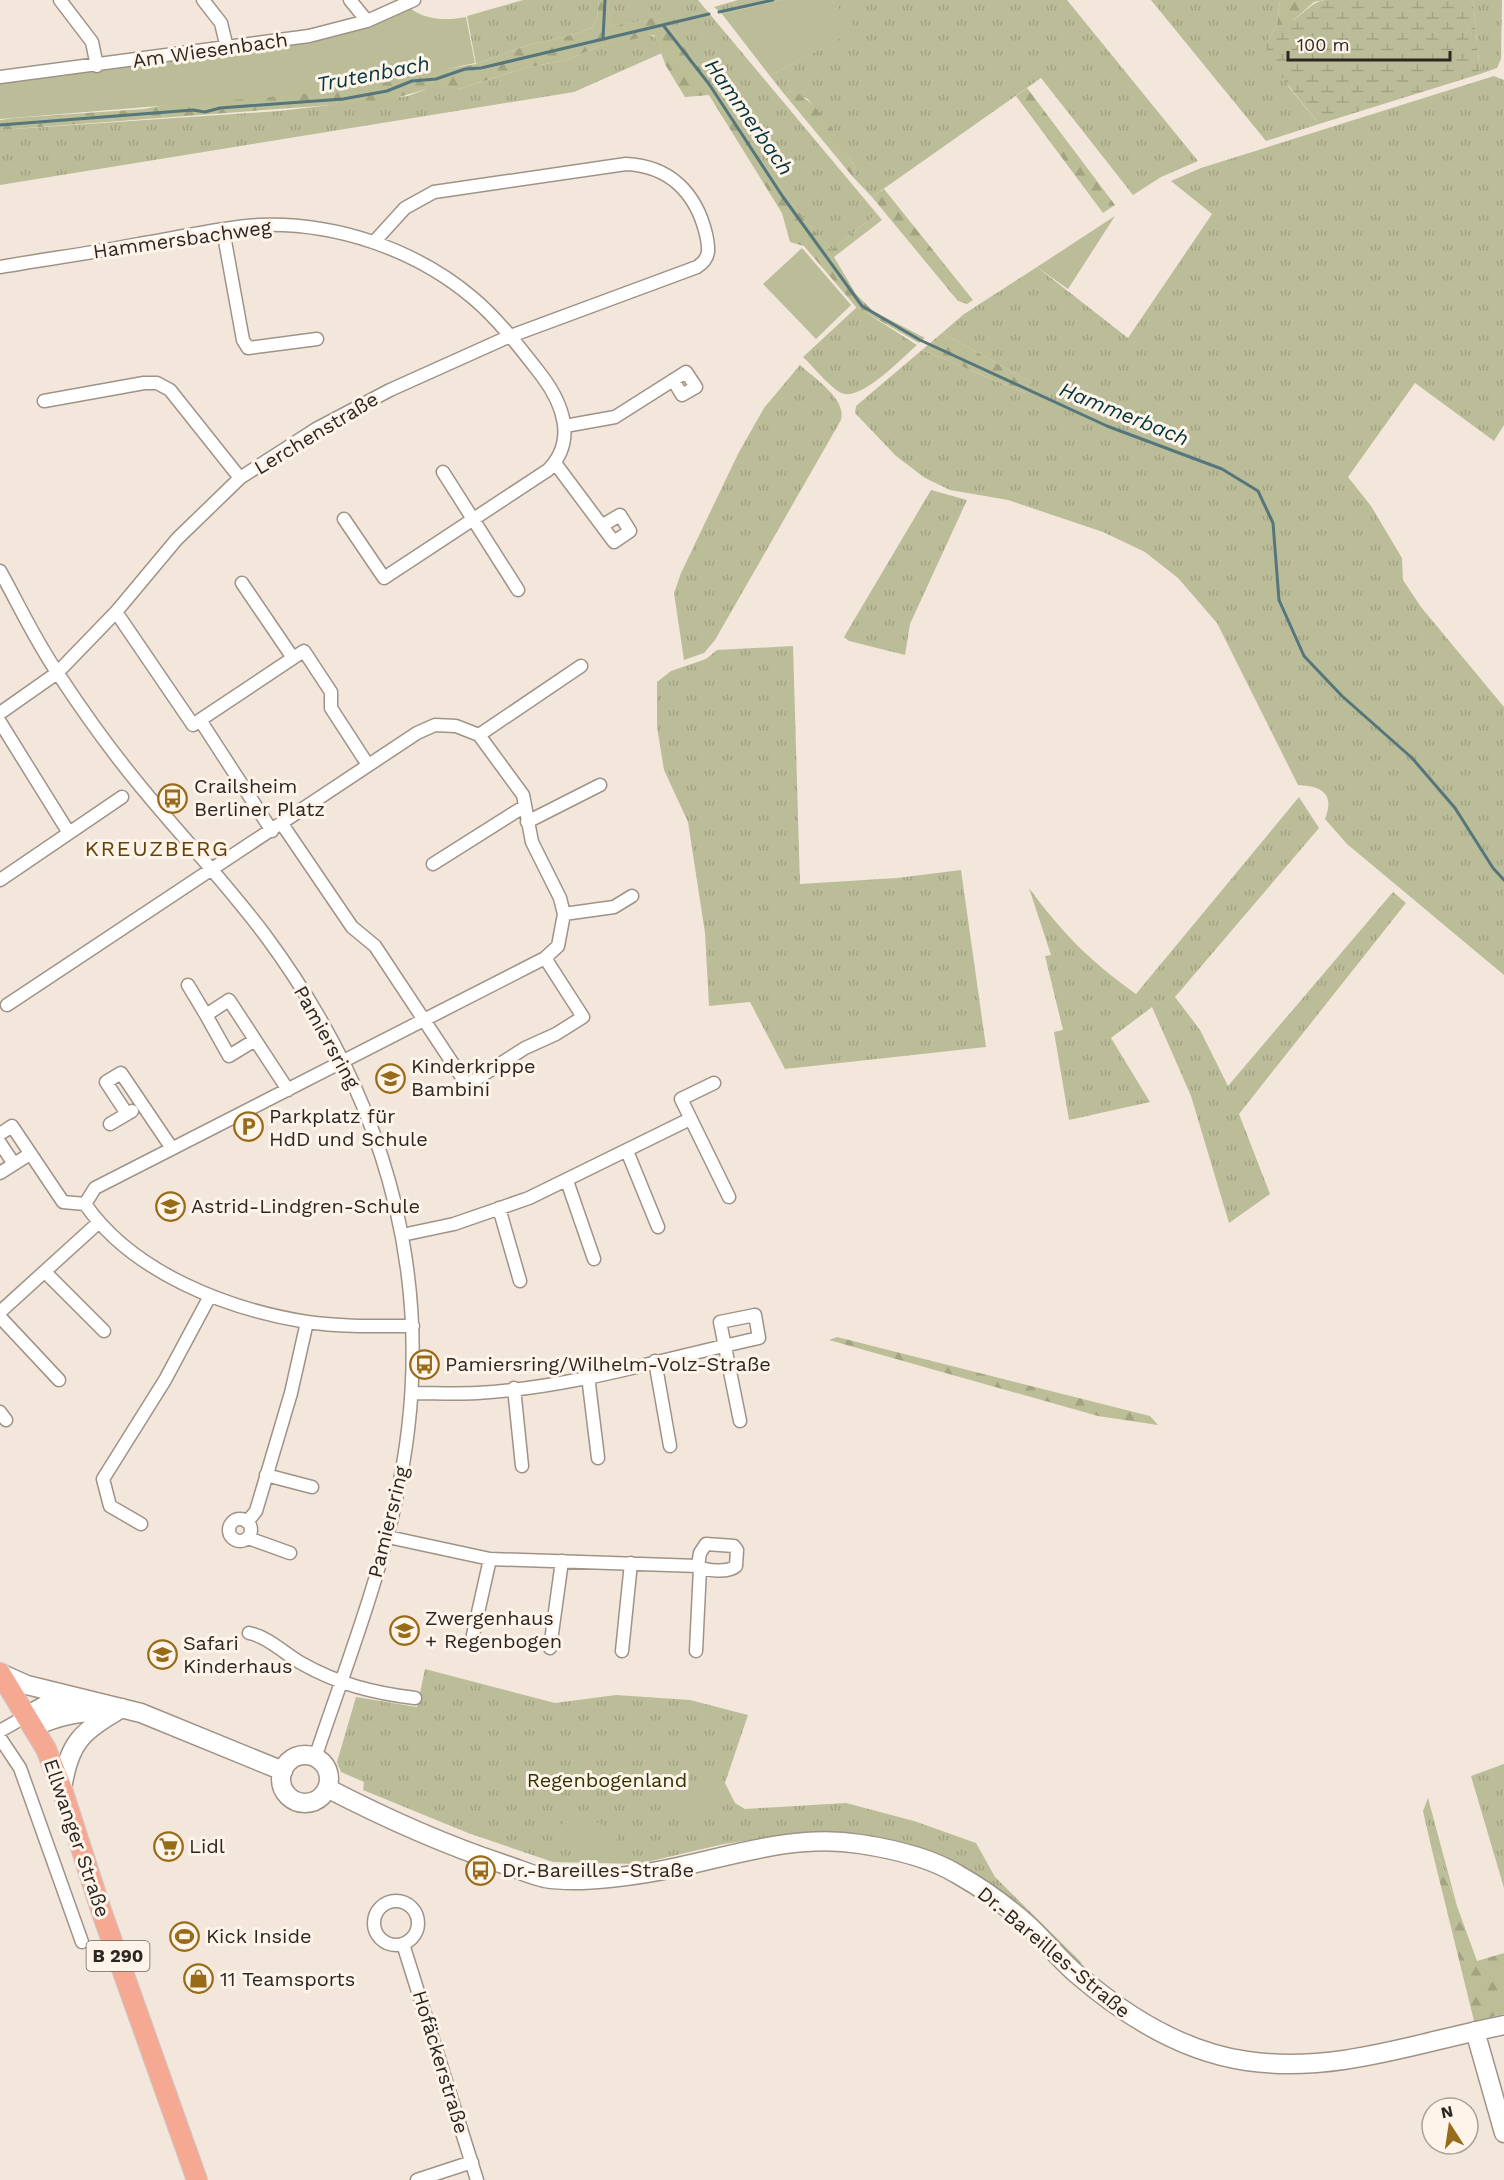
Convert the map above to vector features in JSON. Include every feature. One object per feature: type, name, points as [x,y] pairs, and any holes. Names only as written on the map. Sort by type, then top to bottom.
[{"type":"main road","points":[[0,1673],[27,1685],[141,1713],[283,1771]]},
{"type":"main road","name":"Ellwanger Straße","points":[[0,1673],[31,1721],[62,1789],[102,1913],[197,2180]]},
{"type":"main road","points":[[31,1721],[46,1705],[71,1700],[94,1701]]},
{"type":"main road","points":[[31,1721],[79,1712],[122,1708]]},
{"type":"main road","points":[[62,1789],[67,1760],[78,1741],[96,1723],[122,1708]]},
{"type":"main road","points":[[308,1755],[315,1758],[321,1761],[328,1774],[327,1788],[318,1799],[312,1802],[298,1802],[286,1793],[281,1779],[283,1771],[292,1759],[308,1755]]},
{"type":"main road","name":"Dr.-Bareilles-Straße","points":[[327,1788],[481,1857],[546,1878],[638,1874],[763,1847],[816,1841],[858,1843],[900,1852],[956,1873],[993,1898],[1028,1925],[1077,1975],[1125,2013],[1191,2047],[1244,2061],[1302,2064],[1347,2061],[1504,2025]]},
{"type":"main road","points":[[1475,2031],[1504,2133]]},
{"type":"street","points":[[60,0],[92,42],[97,66]]},
{"type":"street","points":[[203,0],[221,23],[227,48]]},
{"type":"street","points":[[350,0],[367,21]]},
{"type":"street","name":"Am Wiesenbach","points":[[0,77],[97,66],[309,36],[367,21],[414,0]]},
{"type":"street","name":"Lerchenstraße","points":[[0,713],[57,673],[116,612],[177,539],[240,478],[316,429],[390,390],[508,337],[704,262],[709,251],[692,198],[672,179],[638,165],[613,165],[434,192],[405,208],[374,242]]},
{"type":"street","name":"Hammersbachweg","points":[[0,267],[223,230],[291,225],[323,229],[374,242],[420,263],[472,298],[551,389],[562,410],[565,426]]},
{"type":"street","points":[[223,230],[243,340],[248,348],[317,339]]},
{"type":"street","points":[[345,519],[384,578],[555,463],[563,443],[565,426],[615,417],[673,380]]},
{"type":"street","points":[[44,401],[144,383],[158,383],[170,390],[240,478]]},
{"type":"street","points":[[555,463],[582,501],[603,525]]},
{"type":"street","points":[[443,472],[518,590]]},
{"type":"street","name":"Pamiersring","points":[[0,571],[57,673],[139,785],[264,934],[306,995],[345,1061],[390,1177],[402,1235],[412,1326],[413,1393],[406,1445],[388,1537],[315,1758]]},
{"type":"street","points":[[242,583],[293,658]]},
{"type":"street","points":[[116,612],[193,725],[304,651],[331,692],[331,708],[368,765]]},
{"type":"street","points":[[479,735],[581,666]]},
{"type":"street","points":[[200,720],[351,927],[375,946],[467,1085],[525,1048],[556,1034],[583,1017],[545,958]]},
{"type":"street","points":[[0,722],[69,833]]},
{"type":"street","points":[[7,1005],[277,828],[368,765],[435,725],[456,726],[479,735],[523,795],[532,842],[560,898],[564,914],[558,946],[545,958],[95,1188],[85,1204]]},
{"type":"street","points":[[527,822],[600,785]]},
{"type":"street","points":[[0,880],[122,797]]},
{"type":"street","points":[[434,864],[525,806]]},
{"type":"street","points":[[564,914],[614,907],[632,896]]},
{"type":"street","points":[[188,985],[229,1056],[255,1040]]},
{"type":"street","points":[[206,1015],[229,1000],[288,1090]]},
{"type":"street","points":[[127,1114],[106,1082],[121,1073],[171,1148]]},
{"type":"street","points":[[714,1083],[681,1099],[729,1197]]},
{"type":"street","points":[[110,1124],[142,1104]]},
{"type":"street","points":[[402,1235],[454,1224],[567,1181],[690,1119]]},
{"type":"street","points":[[0,1134],[12,1126],[63,1202],[85,1204]]},
{"type":"street","points":[[0,1143],[14,1164]]},
{"type":"street","points":[[627,1151],[658,1227]]},
{"type":"street","points":[[0,1173],[30,1154]]},
{"type":"street","points":[[567,1181],[594,1259]]},
{"type":"street","points":[[85,1204],[98,1223],[116,1239],[159,1269],[233,1306],[307,1322],[412,1326]]},
{"type":"street","points":[[499,1208],[520,1281]]},
{"type":"street","points":[[59,1380],[0,1315],[98,1223]]},
{"type":"street","points":[[45,1272],[104,1331]]},
{"type":"street","points":[[141,1524],[111,1506],[103,1479],[165,1380],[210,1296]]},
{"type":"street","points":[[413,1393],[478,1393],[514,1388],[588,1376],[724,1345],[759,1338],[755,1315],[720,1322],[724,1331],[724,1345],[740,1422]]},
{"type":"street","points":[[247,1522],[256,1511],[291,1393],[307,1322]]},
{"type":"street","points":[[655,1361],[670,1446]]},
{"type":"street","points":[[588,1376],[598,1458]]},
{"type":"street","points":[[514,1388],[522,1466]]},
{"type":"street","points":[[266,1475],[312,1487]]},
{"type":"street","points":[[247,1522],[234,1521],[229,1530],[231,1537],[238,1541],[248,1538],[290,1553]]},
{"type":"street","points":[[247,1522],[250,1528],[248,1538]]},
{"type":"street","points":[[388,1537],[490,1559],[631,1563],[701,1562],[696,1651]]},
{"type":"street","points":[[473,1635],[490,1559]]},
{"type":"street","points":[[550,1648],[562,1561]]},
{"type":"street","points":[[622,1651],[631,1563]]},
{"type":"street","points":[[249,1633],[258,1635],[302,1663],[340,1683],[378,1693],[415,1698]]},
{"type":"street","points":[[0,1731],[31,1721]]},
{"type":"street","points":[[0,1738],[20,1768],[82,1942]]},
{"type":"street","name":"Hofäckerstraße","points":[[403,1944],[477,2180]]},
{"type":"street","points":[[417,2180],[472,2162]]},
{"type":"green space","points":[[523,0],[599,0],[597,17],[592,27],[579,33],[525,46],[476,64],[467,16]]},
{"type":"green space","points":[[599,0],[611,0],[612,26],[664,16],[765,165],[831,250],[877,214],[882,220],[834,257],[856,294],[873,311],[925,338],[919,343],[856,307],[804,246],[790,242],[782,213],[709,95],[685,97],[666,66],[654,35],[600,46],[567,60],[525,68],[459,89],[427,89],[385,101],[0,130],[0,120],[14,118],[144,109],[181,102],[396,78],[476,64],[525,46],[579,33],[592,27],[597,17]]},
{"type":"green space","points":[[611,0],[698,0],[877,214],[831,250],[765,165],[664,17],[611,26]]},
{"type":"green space","points":[[738,0],[781,0],[722,14],[714,7]]},
{"type":"green space","points":[[781,0],[831,0],[857,29],[770,76],[722,14]]},
{"type":"green space","points":[[831,0],[1067,0],[1198,161],[1161,177],[1133,195],[1041,78],[872,197],[853,177],[855,166],[808,99],[790,91],[785,95],[770,76],[856,29]]},
{"type":"green space","points":[[1151,0],[1280,0],[1277,25],[1267,41],[1289,87],[1319,124],[1266,141]]},
{"type":"green space","points":[[1280,0],[1324,0],[1314,2],[1287,26],[1277,25]]},
{"type":"green space","points":[[1324,0],[1473,0],[1480,74],[1319,124],[1266,57],[1267,41],[1277,25],[1290,22],[1311,6]]},
{"type":"green space","points":[[1473,0],[1502,0],[1501,59],[1497,68],[1480,74]]},
{"type":"green space","points":[[409,7],[428,17],[451,19],[466,17],[475,63],[353,90],[0,119],[0,79],[227,50]]},
{"type":"green space","points":[[645,35],[657,37],[662,53],[574,92],[0,185],[0,130],[279,111],[408,96],[427,89],[459,89],[525,68],[567,60],[600,46]]},
{"type":"green space","points":[[1494,76],[1504,80],[1504,425],[1494,441],[1415,383],[1348,477],[1371,506],[1402,558],[1403,580],[1421,607],[1504,707],[1504,975],[1347,844],[1325,819],[1328,803],[1324,793],[1314,787],[1298,785],[1217,623],[1178,578],[1145,552],[1103,532],[1008,500],[950,490],[925,478],[896,456],[855,413],[856,406],[922,350],[1025,393],[1031,382],[942,333],[964,314],[1037,267],[1128,338],[1212,214],[1171,181],[1201,168]]},
{"type":"green space","points":[[1027,88],[1115,205],[1103,213],[1016,96]]},
{"type":"green space","points":[[790,91],[809,102],[827,122],[855,166],[853,177],[785,95]]},
{"type":"green space","points":[[884,189],[973,300],[967,304],[958,301],[872,197]]},
{"type":"green space","points":[[1115,216],[1068,289],[1037,267]]},
{"type":"green space","points":[[802,248],[851,305],[816,339],[763,284]]},
{"type":"green space","points":[[857,307],[917,345],[873,383],[853,393],[845,394],[829,384],[803,357]]},
{"type":"green space","points":[[942,333],[1031,382],[1025,393],[922,350]]},
{"type":"green space","points":[[800,365],[834,397],[842,412],[841,420],[715,640],[704,653],[684,660],[674,593],[681,573],[738,454],[764,408]]},
{"type":"green space","points":[[931,490],[967,500],[910,624],[905,655],[849,641],[844,637]]},
{"type":"green space","points":[[793,646],[800,884],[897,878],[961,870],[986,1047],[785,1069],[750,1002],[709,1006],[705,933],[688,822],[664,770],[657,727],[657,682],[671,671],[706,659],[717,650]]},
{"type":"green space","points":[[1299,797],[1319,828],[1175,997],[1200,1030],[1228,1086],[1393,892],[1406,903],[1239,1114],[1270,1194],[1229,1223],[1191,1096],[1152,1007],[1111,1038],[1150,1102],[1069,1120],[1054,1032],[1063,1030],[1045,956],[1051,955],[1029,888],[1078,946],[1136,994]]},
{"type":"green space","points":[[837,1337],[1150,1416],[1158,1425],[1098,1416],[829,1340]]},
{"type":"green space","name":"Regenbogenland","points":[[425,1669],[555,1703],[616,1695],[690,1700],[748,1715],[725,1783],[735,1803],[745,1809],[846,1803],[914,1821],[976,1843],[995,1877],[1081,1962],[1081,1967],[1038,1928],[881,1839],[834,1832],[798,1833],[724,1844],[638,1864],[553,1862],[468,1833],[363,1790],[364,1782],[341,1772],[337,1762],[356,1697],[417,1707]]},
{"type":"green space","points":[[1504,1764],[1504,1888],[1471,1776]]},
{"type":"green space","points":[[663,1773],[667,1773],[678,1781],[693,1783],[714,1773],[721,1783],[711,1801],[694,1818],[684,1818],[650,1789]]},
{"type":"green space","points":[[1428,1798],[1457,1906],[1438,1854],[1432,1850],[1423,1811]]},
{"type":"green space","points":[[568,1810],[620,1832],[607,1862],[555,1841]]},
{"type":"green space","points":[[1432,1850],[1438,1854],[1477,1961],[1504,1953],[1504,2014],[1474,2021]]},
{"type":"waterway","points":[[603,38],[605,0]]},
{"type":"waterway","name":"Trutenbach","points":[[719,12],[773,0]]},
{"type":"waterway","name":"Trutenbach","points":[[0,125],[193,110],[205,112],[220,108],[343,99],[387,91],[412,81],[436,79],[465,69],[481,68],[709,14]]},
{"type":"waterway","name":"Hammerbach","points":[[663,25],[709,84],[783,197],[862,306],[920,340],[1107,426],[1222,469],[1258,491],[1273,523],[1279,600],[1304,656],[1342,696],[1412,758],[1455,808],[1493,868],[1504,880]]},
{"type":"place","name":"Crailsheim Berliner Platz","points":[[173,798]]},
{"type":"place","name":"Kinderkrippe Bambini","points":[[390,1078]]},
{"type":"place","name":"Parkplatz für HdD und Schule","points":[[248,1127]]},
{"type":"place","name":"Astrid-Lindgren-Schule","points":[[170,1206]]},
{"type":"place","name":"Pamiersring/Wilhelm-Volz-Straße","points":[[424,1364]]},
{"type":"place","name":"Zwergenhaus + Regenbogen","points":[[404,1630]]},
{"type":"place","name":"Safari Kinderhaus","points":[[162,1655]]},
{"type":"place","name":"Lidl","points":[[168,1846]]},
{"type":"place","name":"Dr.-Bareilles-Straße","points":[[481,1870]]},
{"type":"place","name":"Kick Inside","points":[[185,1936]]},
{"type":"place","name":"11 Teamsports","points":[[199,1979]]},
{"type":"district","name":"KREUZBERG","points":[[157,848]]}]
